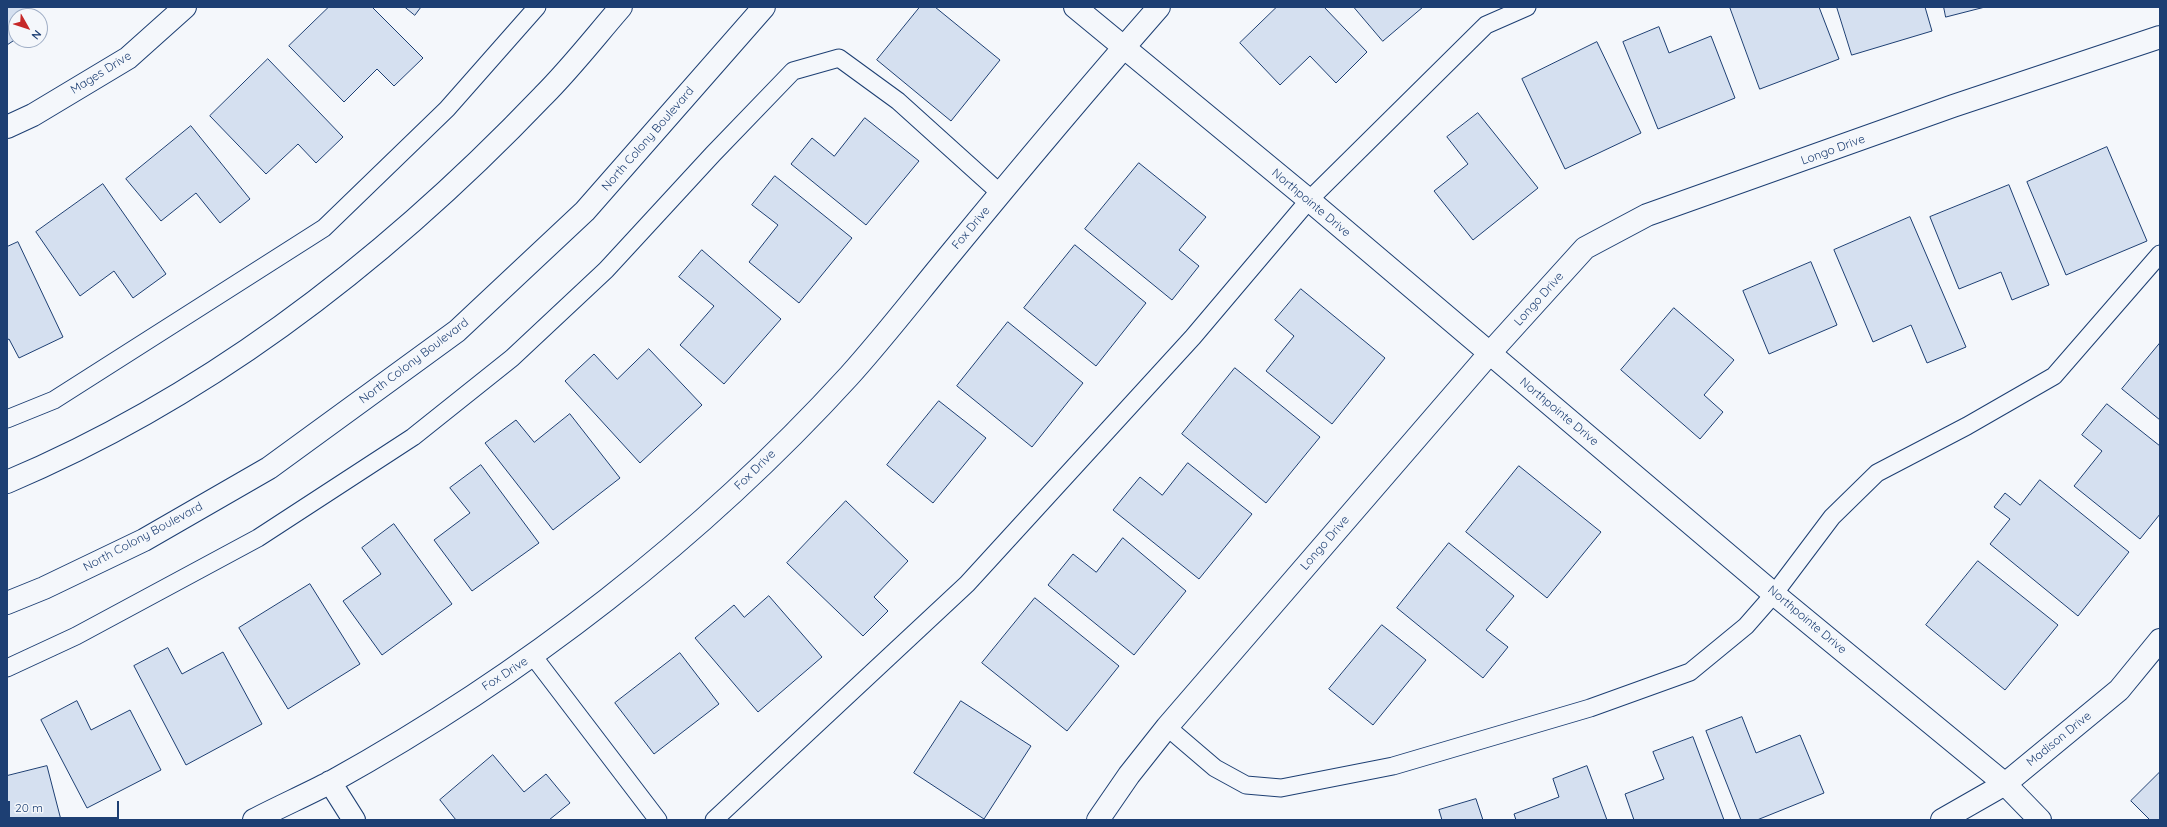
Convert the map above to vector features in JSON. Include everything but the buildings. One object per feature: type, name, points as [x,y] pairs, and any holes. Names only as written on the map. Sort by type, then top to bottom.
[{"type":"street","name":"Mages Drive","points":[[7,127],[33,115],[128,58],[186,7]]},
{"type":"street","points":[[7,482],[62,459],[166,403],[262,342],[352,275],[441,198],[544,95],[621,7]]},
{"type":"street","name":"North Colony Boulevard","points":[[7,603],[44,588],[144,540],[269,468],[457,331],[584,211],[764,7]]},
{"type":"street","name":"Northpointe Drive","points":[[1075,7],[1309,200],[1774,594],[2005,784],[2040,820]]},
{"type":"street","name":"Fox Drive","points":[[254,820],[330,782],[432,722],[533,656],[634,579],[744,482],[850,375],[1000,193],[1159,7]]},
{"type":"street","name":"Longo Drive","points":[[1098,820],[1129,775],[1167,727],[1489,354],[1585,248],[1646,215],[1953,106],[2160,36]]},
{"type":"street","name":"Madison Drive","points":[[1942,820],[2005,784],[2119,690],[2160,640]]},
{"type":"street","points":[[330,782],[354,820]]},
{"type":"lane","points":[[7,419],[54,400],[324,228],[447,109],[537,7]]},
{"type":"lane","points":[[714,820],[967,584],[1193,337],[1309,200],[1486,25],[1526,7]]},
{"type":"lane","points":[[7,668],[76,636],[258,538],[413,437],[512,358],[606,270],[792,71],[839,58],[898,101],[1000,193]]},
{"type":"lane","points":[[1167,727],[1215,768],[1246,785],[1281,788],[1393,766],[1590,708],[1690,672],[1746,626],[1774,594],[1832,517],[1877,473],[1967,426],[2054,376],[2160,254]]},
{"type":"lane","points":[[533,656],[658,820]]}]
